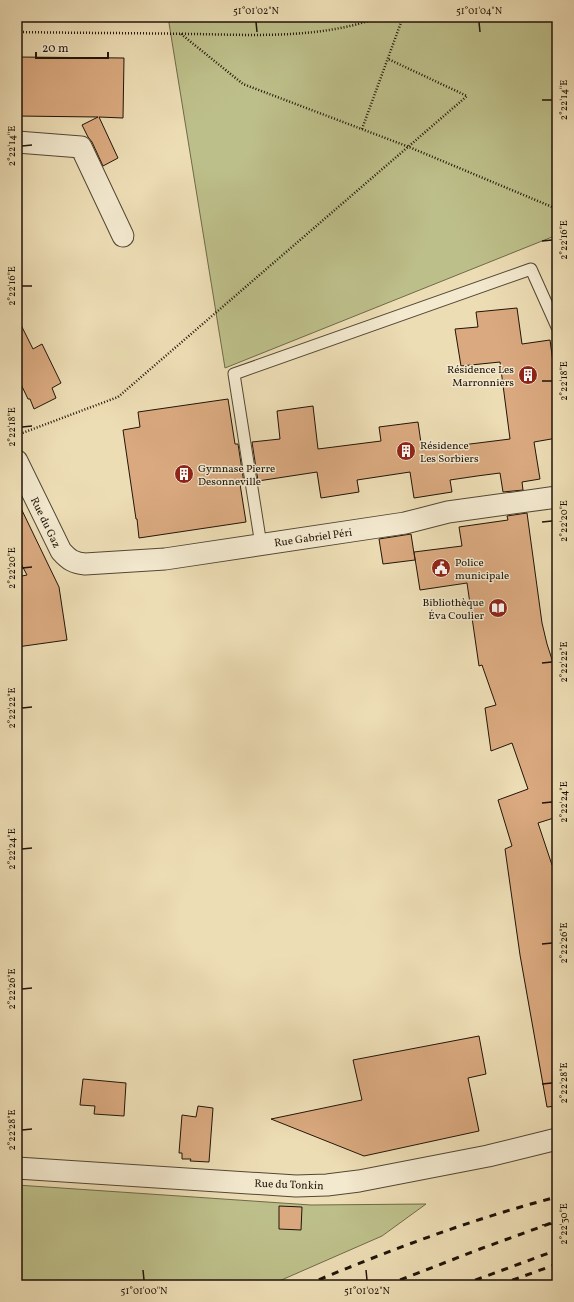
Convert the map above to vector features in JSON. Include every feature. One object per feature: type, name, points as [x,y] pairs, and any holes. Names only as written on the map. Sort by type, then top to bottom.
[{"type":"street","points":[[17,142],[81,147],[123,236]]},
{"type":"street","name":"Rue du Gaz","points":[[17,461],[57,545],[68,559]]},
{"type":"street","name":"Rue Gabriel Péri","points":[[68,559],[75,563],[85,564],[148,560],[412,522],[448,512],[557,497]]},
{"type":"street","name":"Rue du Tonkin","points":[[17,1168],[296,1186],[327,1185],[359,1181],[477,1158],[557,1139]]},
{"type":"lane","points":[[261,544],[234,374],[531,270],[557,327]]},
{"type":"path","points":[[17,32],[273,35],[322,31],[349,26],[380,17]]},
{"type":"path","points":[[362,129],[403,17]]},
{"type":"path","points":[[181,34],[243,84],[408,147],[557,209]]},
{"type":"path","points":[[17,435],[118,397],[468,96],[388,59]]},
{"type":"green space","points":[[168,17],[557,17],[557,235],[225,368]]},
{"type":"green space","points":[[17,1185],[311,1205],[426,1204],[382,1236],[270,1285],[17,1285]]},
{"type":"building","points":[[17,57],[124,58],[123,118],[99,117],[118,158],[103,166],[82,125],[98,117],[17,116]]},
{"type":"building","points":[[517,308],[522,344],[550,340],[555,377],[553,377],[557,403],[557,438],[534,442],[540,479],[522,482],[523,490],[503,492],[500,473],[450,480],[452,492],[414,498],[410,472],[357,480],[359,492],[321,498],[317,472],[258,481],[252,442],[280,439],[277,411],[313,406],[318,449],[381,441],[379,427],[418,422],[422,450],[510,439],[500,362],[461,366],[455,329],[478,327],[476,312]]},
{"type":"building","points":[[17,317],[33,349],[42,344],[61,383],[52,388],[56,398],[34,409],[17,376]]},
{"type":"building","name":"Gymnase Pierre Desonneville","points":[[228,399],[235,444],[238,444],[244,483],[240,484],[246,522],[139,538],[123,430],[140,427],[138,412]]},
{"type":"building","points":[[17,500],[59,587],[67,640],[17,647],[17,577],[27,575],[17,556]]},
{"type":"building","points":[[527,513],[542,623],[557,675],[557,817],[538,823],[552,865],[557,863],[557,1106],[547,1107],[520,955],[505,849],[512,846],[498,800],[528,789],[512,743],[491,751],[485,708],[496,705],[482,665],[479,666],[467,583],[420,590],[414,552],[462,546],[459,527],[508,520],[507,516]]},
{"type":"building","points":[[411,534],[415,560],[383,564],[379,539]]},
{"type":"building","points":[[479,1036],[486,1074],[468,1078],[479,1131],[364,1156],[271,1119],[362,1100],[353,1060]]},
{"type":"building","points":[[83,1079],[126,1083],[124,1116],[94,1114],[95,1106],[80,1105]]},
{"type":"building","points":[[198,1106],[213,1108],[209,1162],[182,1159],[182,1153],[179,1153],[182,1115],[196,1117]]},
{"type":"building","points":[[279,1206],[302,1207],[301,1230],[279,1229]]},
{"type":"railway","points":[[306,1285],[430,1236],[493,1215],[557,1197]]},
{"type":"railway","points":[[387,1285],[557,1221]]},
{"type":"railway","points":[[462,1285],[557,1250]]},
{"type":"railway","points":[[499,1285],[557,1264]]},
{"type":"place","name":"Résidence Les Marronniers","points":[[528,375]]},
{"type":"place","name":"Résidence Les Sorbiers","points":[[406,451]]},
{"type":"place","name":"Gymnase Pierre Desonneville","points":[[184,474]]},
{"type":"place","name":"Police municipale","points":[[441,568]]},
{"type":"place","name":"Bibliothèque Éva Coulier","points":[[498,608]]}]
